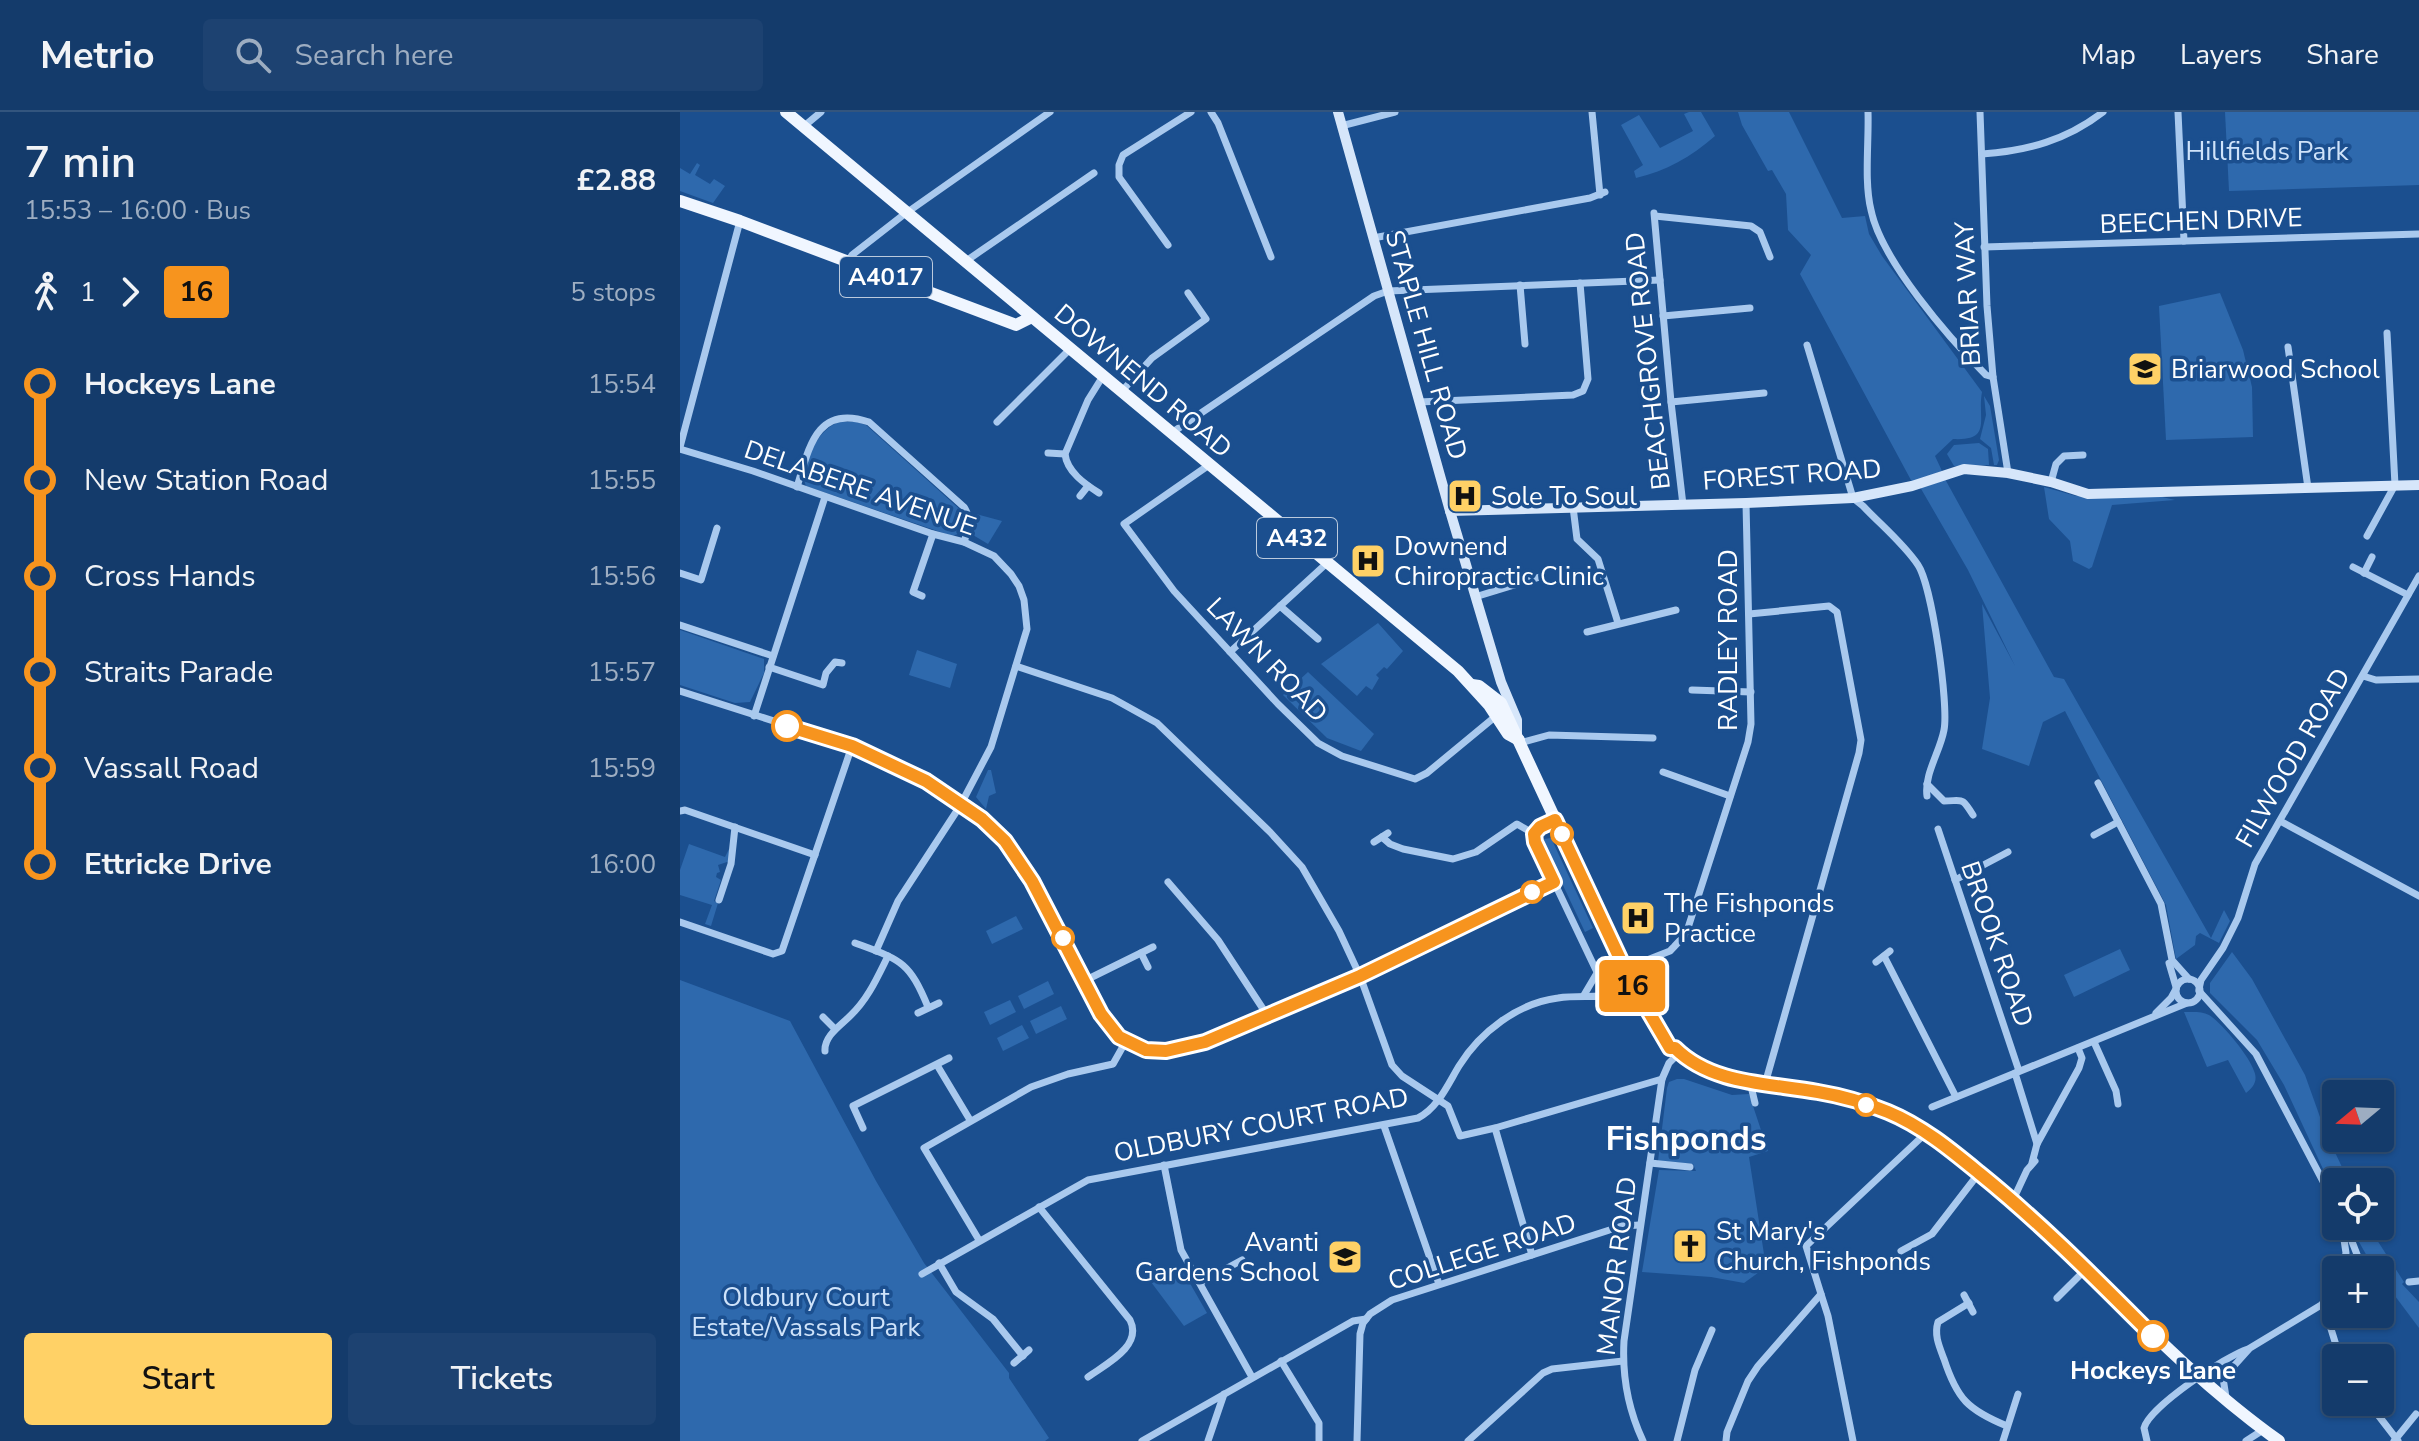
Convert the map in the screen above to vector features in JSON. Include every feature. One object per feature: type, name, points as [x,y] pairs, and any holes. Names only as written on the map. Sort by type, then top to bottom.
[{"type":"main road","name":"DOWNEND ROAD","points":[[786,112],[1173,432],[1472,685],[1496,716]]},
{"type":"main road","name":"STAPLE HILL ROAD","points":[[1338,112],[1475,597],[1501,682],[1517,720],[1519,739]]},
{"type":"main road","name":"A4017","points":[[680,201],[1016,325],[1032,317]]},
{"type":"main road","name":"FOREST ROAD","points":[[1450,511],[1853,498],[1940,478],[1956,469],[2008,473],[2088,494],[2419,485]]},
{"type":"main road","name":"STAPLE HILL ROAD","points":[[1501,682],[1501,703]]},
{"type":"main road","name":"DOWNEND ROAD","points":[[1472,685],[1479,686],[1501,703]]},
{"type":"main road","name":"A432","points":[[1501,703],[1633,988],[1669,1046],[1702,1068],[1750,1082],[1837,1095],[1888,1112],[1926,1133],[2013,1200],[2153,1336],[2279,1441]]},
{"type":"main road","name":"A432","points":[[1496,716],[1508,734],[1519,739]]},
{"type":"street","points":[[803,127],[821,112]]},
{"type":"street","points":[[848,262],[852,255],[907,213],[1050,112]]},
{"type":"street","points":[[1168,245],[1147,210],[1119,177],[1119,165],[1123,155],[1191,112]]},
{"type":"street","points":[[1211,112],[1271,257]]},
{"type":"street","points":[[1341,126],[1395,112]]},
{"type":"street","points":[[1373,238],[1602,194],[1592,112]]},
{"type":"street","points":[[1868,112],[1870,207],[1877,232],[1888,253],[1955,344],[1986,375],[1993,377]]},
{"type":"street","name":"BRIAR WAY","points":[[1980,112],[1984,247],[1993,377],[2008,473]]},
{"type":"street","points":[[1982,154],[2011,152],[2064,137],[2103,112]]},
{"type":"street","points":[[2178,112],[2184,241]]},
{"type":"street","points":[[966,261],[1094,173]]},
{"type":"street","name":"BEACHGROVE ROAD","points":[[1683,505],[1654,214],[1751,226],[1760,232],[1770,257]]},
{"type":"street","points":[[680,448],[684,412],[740,221]]},
{"type":"street","name":"BEECHEN DRIVE","points":[[1984,247],[2419,234]]},
{"type":"street","points":[[1173,432],[1374,296],[1388,291],[1660,280]]},
{"type":"street","points":[[1419,402],[1573,395],[1583,391],[1588,379],[1580,283]]},
{"type":"street","points":[[1520,285],[1525,344]]},
{"type":"street","points":[[1122,391],[1152,358],[1206,319],[1188,293]]},
{"type":"street","points":[[1663,316],[1750,308]]},
{"type":"street","points":[[2367,536],[2395,485],[2387,333]]},
{"type":"street","points":[[1807,345],[1853,498],[1919,566],[1927,588],[1947,707],[1944,732],[1927,783],[1927,796]]},
{"type":"street","points":[[2288,347],[2308,488]]},
{"type":"street","points":[[997,422],[1070,349]]},
{"type":"street","points":[[1099,493],[1067,464],[1065,454],[1088,400],[1103,376]]},
{"type":"street","points":[[1671,402],[1764,393]]},
{"type":"street","points":[[797,487],[809,446],[820,429],[840,418],[854,417],[869,422],[964,507],[970,524],[964,542]]},
{"type":"street","name":"DELABERE AVENUE","points":[[680,448],[964,542],[994,556],[1019,586],[1027,629],[991,747],[960,806],[898,901],[876,951]]},
{"type":"street","points":[[1048,453],[1065,454]]},
{"type":"street","points":[[2051,482],[2056,464],[2064,456],[2083,455]]},
{"type":"street","name":"LAWN ROAD","points":[[1209,465],[1124,524],[1174,591],[1318,743],[1342,756],[1415,779],[1427,773],[1496,716]]},
{"type":"street","points":[[1080,496],[1088,486]]},
{"type":"street","points":[[754,716],[825,497]]},
{"type":"street","name":"RADLEY ROAD","points":[[1624,969],[1670,951],[1686,934],[1748,742],[1751,692],[1746,503]]},
{"type":"street","points":[[1573,507],[1577,539],[1598,559],[1618,623]]},
{"type":"street","points":[[680,573],[701,580],[717,528]]},
{"type":"street","points":[[913,592],[933,534]]},
{"type":"street","points":[[2364,573],[2372,557]]},
{"type":"street","points":[[1230,652],[1327,563]]},
{"type":"street","points":[[2353,567],[2408,595]]},
{"type":"street","points":[[1475,597],[1543,576]]},
{"type":"street","name":"FILWOOD ROAD","points":[[2199,990],[2201,980],[2214,965],[2238,918],[2255,864],[2419,577]]},
{"type":"street","points":[[903,591],[922,596]]},
{"type":"street","points":[[1280,606],[1318,639]]},
{"type":"street","points":[[1749,614],[1829,606],[1837,612],[1861,740],[1765,1084]]},
{"type":"street","points":[[1587,632],[1676,610]]},
{"type":"street","points":[[680,625],[773,656]]},
{"type":"street","points":[[769,667],[823,685],[826,673],[835,662],[842,663]]},
{"type":"street","points":[[1016,666],[1112,698],[1157,723],[1259,821],[1302,867],[1331,915],[1360,976],[1392,1065],[1402,1076],[1439,1099],[1450,1110],[1460,1136],[1662,1079]]},
{"type":"street","points":[[2363,676],[2376,680],[2419,679]]},
{"type":"street","points":[[1692,690],[1751,692]]},
{"type":"street","points":[[680,691],[852,746],[926,781],[982,819],[1012,851],[1032,881],[1101,1014],[1126,1041],[1146,1050],[1186,1048],[1267,1015],[1360,976],[1554,882]]},
{"type":"street","points":[[1519,739],[1549,735],[1653,738]]},
{"type":"street","points":[[680,922],[777,954],[782,951],[852,746]]},
{"type":"street","points":[[1663,772],[1730,796]]},
{"type":"street","points":[[1927,783],[1944,801],[1963,800],[1973,815]]},
{"type":"street","points":[[2098,783],[2161,904],[2172,960],[2189,979],[2196,982],[2199,990],[2252,1048],[2268,1072],[2322,1178]]},
{"type":"street","points":[[680,811],[815,855]]},
{"type":"street","points":[[1555,820],[1540,827],[1534,834],[1535,842],[1606,991],[1613,995]]},
{"type":"street","points":[[2280,821],[2419,896]]},
{"type":"street","points":[[2094,835],[2118,822]]},
{"type":"street","points":[[1374,842],[1385,835],[1403,849],[1453,859],[1476,852],[1517,824],[1534,834]]},
{"type":"street","points":[[719,900],[731,864],[735,827]]},
{"type":"street","name":"BROOK ROAD","points":[[1938,829],[2017,1072],[2037,1144]]},
{"type":"street","points":[[1955,880],[2008,852]]},
{"type":"street","points":[[1168,882],[1218,940],[1267,1015]]},
{"type":"street","points":[[2166,935],[2167,954],[2179,998],[2222,1016]]},
{"type":"street","points":[[855,943],[888,956],[909,969],[928,1007]]},
{"type":"street","points":[[1084,981],[1153,947]]},
{"type":"street","points":[[1141,953],[1148,967]]},
{"type":"street","points":[[1876,962],[1887,954],[1956,1097]]},
{"type":"street","points":[[825,1051],[824,1044],[835,1029],[873,988],[888,956]]},
{"type":"street","points":[[2151,1017],[2171,998],[2181,981],[2214,965]]},
{"type":"street","points":[[1584,995],[1597,973]]},
{"type":"street","name":"OLDBURY COURT ROAD","points":[[922,1274],[1088,1180],[1418,1118],[1439,1099],[1466,1055],[1495,1026],[1531,1005],[1555,998],[1613,995],[1633,988]]},
{"type":"street","points":[[1932,1107],[2190,1002],[2199,990]]},
{"type":"street","points":[[918,1013],[939,1003]]},
{"type":"street","points":[[823,1017],[835,1029]]},
{"type":"street","points":[[979,1240],[924,1148],[1038,1084],[1113,1064],[1126,1041]]},
{"type":"street","points":[[2094,1042],[2116,1091],[2118,1104]]},
{"type":"street","points":[[2013,1200],[2034,1162],[2037,1144],[2079,1068],[2082,1058],[2078,1048]]},
{"type":"street","name":"MANOR ROAD","points":[[1643,1441],[1627,1396],[1623,1361],[1662,1079],[1677,1050]]},
{"type":"street","points":[[863,1128],[853,1106],[949,1058]]},
{"type":"street","points":[[937,1065],[970,1120]]},
{"type":"street","points":[[1750,1082],[1755,1103]]},
{"type":"street","points":[[1384,1126],[1439,1284]]},
{"type":"street","points":[[1495,1128],[1532,1255]]},
{"type":"street","points":[[1853,1441],[1828,1316],[1806,1246],[1926,1133]]},
{"type":"street","points":[[1650,1163],[1690,1167]]},
{"type":"street","points":[[1164,1165],[1181,1250],[1252,1377]]},
{"type":"street","points":[[1901,1251],[1932,1234],[1979,1173]]},
{"type":"street","points":[[1039,1207],[1132,1325],[1132,1340],[1088,1377]]},
{"type":"street","name":"COLLEGE ROAD","points":[[1357,1441],[1360,1334],[1366,1319],[1392,1300],[1622,1226],[1640,1225]]},
{"type":"street","points":[[1200,1283],[1242,1260]]},
{"type":"street","points":[[939,1263],[956,1292],[996,1322],[1026,1353],[1014,1363]]},
{"type":"street","points":[[2057,1298],[2086,1269]]},
{"type":"street","points":[[2409,1282],[2419,1281]]},
{"type":"street","points":[[1726,1441],[1748,1381],[1821,1294]]},
{"type":"street","points":[[1964,1295],[1973,1312]]},
{"type":"street","points":[[1969,1303],[1938,1322],[1936,1336],[1953,1386],[1964,1402],[1979,1415],[2007,1426]]},
{"type":"street","points":[[2147,1441],[2144,1428],[2147,1420],[2199,1376],[2322,1304]]},
{"type":"street","points":[[1142,1441],[1353,1321],[1366,1319]]},
{"type":"street","points":[[1677,1441],[1695,1370],[1712,1330]]},
{"type":"street","points":[[2227,1399],[2223,1378],[2250,1348]]},
{"type":"street","points":[[1095,1358],[1102,1367]]},
{"type":"street","points":[[1281,1361],[1319,1423],[1319,1441]]},
{"type":"street","points":[[1468,1441],[1543,1373],[1552,1369],[1623,1361]]},
{"type":"street","points":[[1208,1441],[1225,1392]]},
{"type":"street","points":[[2003,1441],[2018,1394]]},
{"type":"street","points":[[2378,1416],[2396,1440],[2416,1414]]},
{"type":"street","points":[[2246,1441],[2263,1430]]},
{"type":"green space","points":[[1701,112],[1715,136],[1678,162],[1636,178],[1634,171],[1643,165],[1621,125],[1639,115],[1660,148],[1693,131],[1684,114]]},
{"type":"green space","points":[[1738,112],[1789,112],[1842,218],[1865,216],[1869,234],[1882,256],[1982,392],[1978,432],[1966,439],[1953,439],[1935,456],[1942,471],[1912,482],[1800,274],[1811,255],[1788,230],[1786,194],[1772,170],[1768,171]]},
{"type":"green space","name":"Hillfields Park","points":[[2225,112],[2419,112],[2419,185],[2229,191]]},
{"type":"green space","points":[[697,163],[700,165],[695,175],[710,184],[714,179],[725,186],[713,203],[680,191],[680,168],[690,174]]},
{"type":"green space","points":[[2220,293],[2243,350],[2252,387],[2253,437],[2166,440],[2159,306]]},
{"type":"green space","points":[[1984,396],[1990,406],[1999,460],[1997,465],[1994,465],[1991,448],[1980,439],[1986,415]]},
{"type":"green space","points":[[840,422],[866,425],[965,514],[964,532],[952,536],[806,486],[805,469],[812,448],[825,431]]},
{"type":"green space","points":[[1979,443],[1988,449],[1989,465],[1954,466],[1947,454],[1954,445]]},
{"type":"green space","points":[[1945,479],[2054,677],[2064,679],[2211,938],[2224,910],[2230,921],[2219,943],[2200,933],[2196,936],[2195,945],[2176,959],[2166,905],[2065,711],[2043,722],[2029,766],[1982,749],[1990,698],[1982,604],[2015,666],[1968,570],[1920,487]]},
{"type":"green space","points":[[2044,487],[2076,496],[2158,496],[2175,500],[2112,505],[2089,569],[2073,561],[2070,541],[2049,519]]},
{"type":"green space","points":[[976,514],[1002,521],[988,544],[973,535]]},
{"type":"green space","points":[[1378,623],[1403,651],[1387,669],[1384,667],[1376,675],[1379,678],[1372,690],[1366,686],[1357,696],[1321,664]]},
{"type":"green space","points":[[680,630],[764,659],[764,673],[750,702],[735,703],[680,685]]},
{"type":"green space","points":[[917,650],[957,664],[950,688],[909,675]]},
{"type":"green space","points":[[1308,672],[1374,734],[1361,751],[1327,738],[1283,695]]},
{"type":"green space","points":[[988,770],[991,770],[996,793],[989,796],[986,809],[976,797]]},
{"type":"green space","points":[[1551,838],[1593,928],[1585,932],[1543,843],[1544,839]]},
{"type":"green space","points":[[689,844],[725,857],[729,849],[730,861],[718,865],[720,872],[716,877],[721,880],[711,926],[705,924],[712,905],[680,895],[680,870]]},
{"type":"green space","points":[[1016,916],[1023,929],[992,944],[986,931]]},
{"type":"green space","points":[[2120,949],[2130,970],[2074,997],[2064,975]]},
{"type":"green space","points":[[2232,952],[2252,979],[2305,1075],[2322,1123],[2322,1152],[2335,1152],[2342,1168],[2323,1168],[2284,1085],[2257,1040],[2210,993],[2210,983]]},
{"type":"green space","name":"Oldbury Court Estate/Vassals Park","points":[[680,980],[790,1021],[924,1263],[1009,1373],[1009,1378],[1049,1438],[1045,1441],[680,1441]]},
{"type":"green space","points":[[1048,981],[1054,994],[1024,1009],[1018,996]]},
{"type":"green space","points":[[1010,1000],[1016,1012],[990,1025],[984,1012]]},
{"type":"green space","points":[[1061,1006],[1067,1019],[1036,1034],[1030,1021]]},
{"type":"green space","points":[[2184,1012],[2209,1015],[2241,1049],[2256,1077],[2246,1093],[2228,1060],[2207,1067]]},
{"type":"green space","points":[[1022,1025],[1029,1038],[1003,1051],[997,1038]]},
{"type":"green space","points":[[1677,1079],[1732,1095],[1749,1094],[1768,1151],[1749,1157],[1766,1267],[1744,1283],[1711,1277],[1642,1272],[1659,1170],[1696,1171],[1693,1164],[1658,1161],[1667,1088],[1669,1082]]},
{"type":"green space","points":[[2358,1240],[2377,1240],[2387,1256],[2367,1256]]},
{"type":"green space","points":[[1180,1266],[1207,1313],[1184,1326],[1151,1282]]},
{"type":"green space","points":[[2394,1266],[2404,1282],[2402,1284],[2419,1302],[2419,1328],[2394,1295]]},
{"type":"bus line","name":"16","points":[[787,726],[852,746],[926,781],[982,819],[1005,841],[1032,881],[1101,1014],[1119,1037],[1146,1050],[1166,1051],[1205,1042],[1360,976],[1554,882],[1534,834],[1540,827],[1555,820],[1633,988],[1670,1048],[1675,1048],[1702,1068],[1724,1076],[1837,1095],[1888,1112],[1916,1127],[1958,1155],[2005,1193],[2153,1336]]},
{"type":"place","name":"Briarwood School","points":[[2145,369]]},
{"type":"place","name":"Sole To Soul","points":[[1465,496]]},
{"type":"place","name":"Downend Chiropractic Clinic","points":[[1368,561]]},
{"type":"place","name":"The Fishponds Practice","points":[[1638,918]]},
{"type":"place","name":"St Mary's Church, Fishponds","points":[[1690,1246]]},
{"type":"place","name":"Avanti Gardens School","points":[[1345,1257]]},
{"type":"place","name":"Hockeys Lane","points":[[2153,1336]]},
{"type":"district","name":"Fishponds","points":[[1686,1139]]}]
